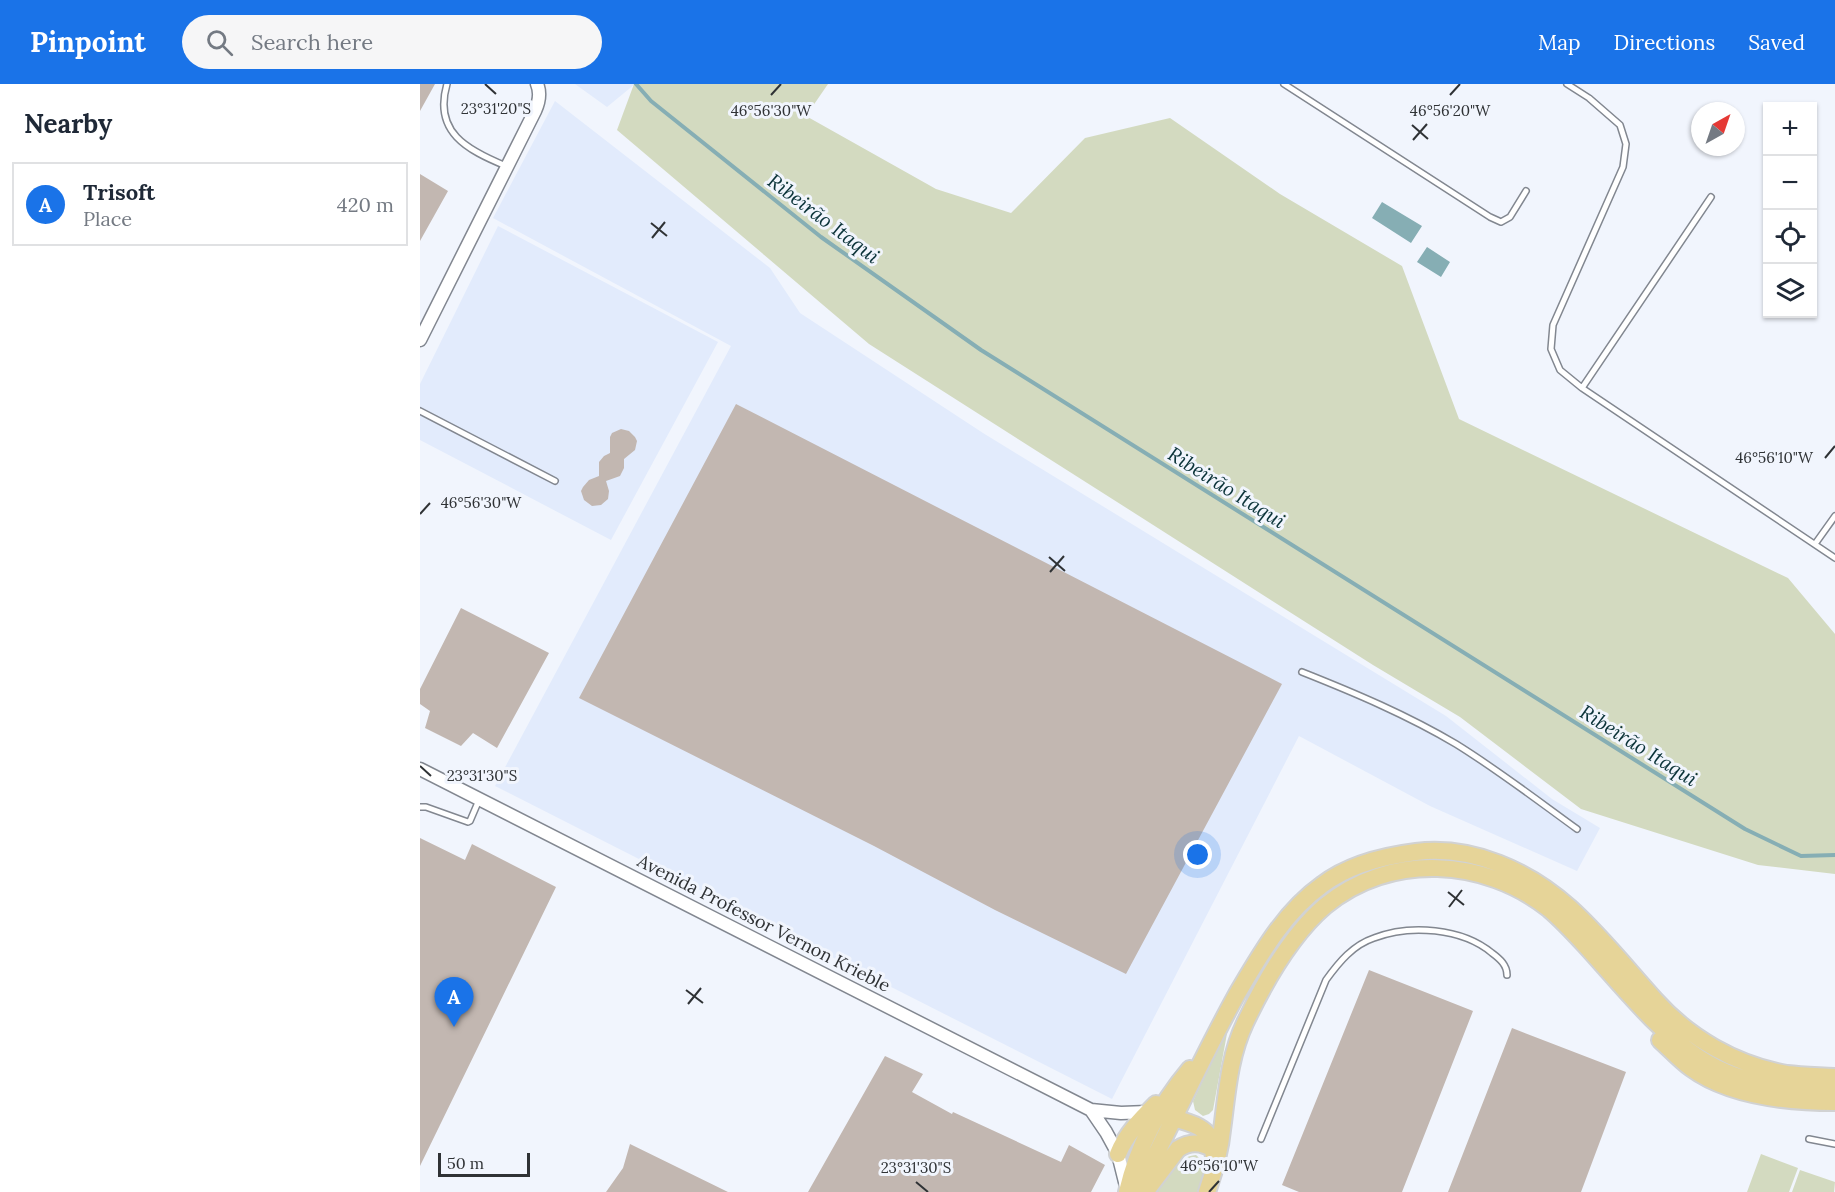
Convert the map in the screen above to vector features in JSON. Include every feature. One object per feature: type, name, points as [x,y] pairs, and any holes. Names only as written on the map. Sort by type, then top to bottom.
[{"type":"highway","points":[[1137,1192],[1206,1050],[1249,972],[1271,939],[1298,905],[1323,883],[1356,867],[1396,854],[1435,850],[1475,856],[1503,865],[1539,884],[1569,907],[1606,944],[1656,1002],[1683,1027],[1714,1048],[1735,1059],[1770,1070],[1790,1074],[1835,1077]]},
{"type":"highway","points":[[1208,1192],[1216,1167],[1227,1083],[1235,1048],[1245,1023],[1282,958],[1303,929],[1326,906],[1348,891],[1368,881],[1397,872],[1421,868],[1447,867],[1477,873],[1506,882],[1529,894],[1551,910],[1675,1039],[1698,1057],[1723,1071],[1746,1079],[1804,1091],[1835,1090]]},
{"type":"highway","points":[[1529,894],[1592,969],[1690,1068],[1736,1089],[1767,1097],[1809,1102],[1835,1102]]},
{"type":"highway","points":[[1118,1154],[1123,1142],[1152,1113],[1206,1050]]},
{"type":"highway","points":[[1152,1113],[1200,1127],[1205,1131],[1212,1140],[1216,1167]]},
{"type":"highway","points":[[1127,1192],[1133,1166],[1152,1113]]},
{"type":"highway","points":[[1145,1192],[1178,1149],[1184,1145],[1192,1143],[1213,1149]]},
{"type":"street","points":[[420,340],[538,103],[540,90],[537,84]]},
{"type":"street","name":"Avenida Professor Vernon Krieble","points":[[420,769],[1091,1110],[1152,1113]]},
{"type":"street","name":"Avenida Professor Vernon Krieble","points":[[1091,1110],[1106,1131],[1118,1154],[1127,1192]]},
{"type":"lane","points":[[447,84],[442,100],[448,126],[461,142],[507,167]]},
{"type":"lane","points":[[1284,84],[1501,222],[1510,217],[1526,191]]},
{"type":"lane","points":[[1567,84],[1589,98],[1620,125],[1626,144],[1623,167],[1553,325],[1551,349],[1560,370],[1582,388],[1835,558]]},
{"type":"lane","points":[[1582,388],[1711,197]]},
{"type":"lane","points":[[420,411],[555,481]]},
{"type":"lane","points":[[1815,544],[1835,516]]},
{"type":"lane","points":[[1302,672],[1355,693],[1455,743],[1506,776],[1576,829]]},
{"type":"lane","points":[[420,807],[468,822],[479,799]]},
{"type":"lane","points":[[1261,1139],[1326,980],[1337,964],[1353,949],[1373,938],[1398,932],[1440,932],[1468,938],[1489,950],[1500,959],[1507,970],[1507,975]]},
{"type":"lane","points":[[1809,1139],[1835,1144]]},
{"type":"shaded area","points":[[575,84],[635,84],[607,107]]},
{"type":"shaded area","points":[[555,101],[770,268],[800,313],[983,433],[1446,716],[1552,799],[1600,828],[1577,871],[1430,806],[1299,736],[1112,1099],[495,786],[731,346],[493,218]]},
{"type":"shaded area","points":[[1382,202],[1422,226],[1411,243],[1372,218]]},
{"type":"shaded area","points":[[498,226],[718,342],[611,540],[420,440],[420,384]]},
{"type":"shaded area","points":[[1427,247],[1450,262],[1441,277],[1417,262]]},
{"type":"green space","points":[[634,84],[828,84],[806,116],[936,189],[1011,213],[1085,138],[1170,118],[1280,194],[1402,266],[1459,419],[1788,578],[1835,634],[1835,874],[1758,865],[1581,809],[1460,717],[1373,665],[869,344],[617,130]]},
{"type":"green space","points":[[1228,1028],[1213,1110],[1203,1116],[1195,1110],[1193,1101]]},
{"type":"green space","points":[[1761,1154],[1798,1168],[1789,1192],[1747,1192]]},
{"type":"green space","points":[[1196,1155],[1201,1159],[1205,1168],[1204,1177],[1197,1192],[1154,1192],[1177,1163]]},
{"type":"green space","points":[[1800,1170],[1835,1182],[1834,1192],[1792,1192]]},
{"type":"building","points":[[420,84],[435,84],[420,111]]},
{"type":"building","points":[[420,174],[448,191],[420,241]]},
{"type":"building","points":[[736,404],[1282,684],[1126,974],[995,910],[874,846],[579,698]]},
{"type":"building","points":[[621,429],[629,431],[635,437],[637,441],[635,450],[624,459],[624,468],[620,476],[606,481],[609,491],[608,499],[601,505],[592,506],[584,500],[581,491],[589,480],[599,476],[599,462],[610,453],[610,437],[612,433]]},
{"type":"building","points":[[461,608],[549,653],[497,748],[473,733],[461,746],[425,728],[430,711],[420,704],[420,689]]},
{"type":"building","points":[[420,838],[465,860],[472,844],[556,887],[420,1166]]},
{"type":"building","points":[[1369,970],[1473,1011],[1402,1192],[1299,1192],[1282,1185]]},
{"type":"building","points":[[1512,1028],[1626,1072],[1581,1192],[1448,1192]]},
{"type":"building","points":[[885,1056],[923,1074],[912,1092],[952,1114],[953,1112],[1061,1162],[1069,1145],[1105,1165],[1091,1192],[808,1192]]},
{"type":"building","points":[[630,1144],[728,1192],[606,1192],[623,1168]]},
{"type":"waterway","name":"Ribeirão Itaqui","points":[[636,84],[651,101],[821,237],[981,350],[1745,829],[1801,856],[1835,855]]},
{"type":"place","name":"Trisoft","points":[[454,1027]]}]
